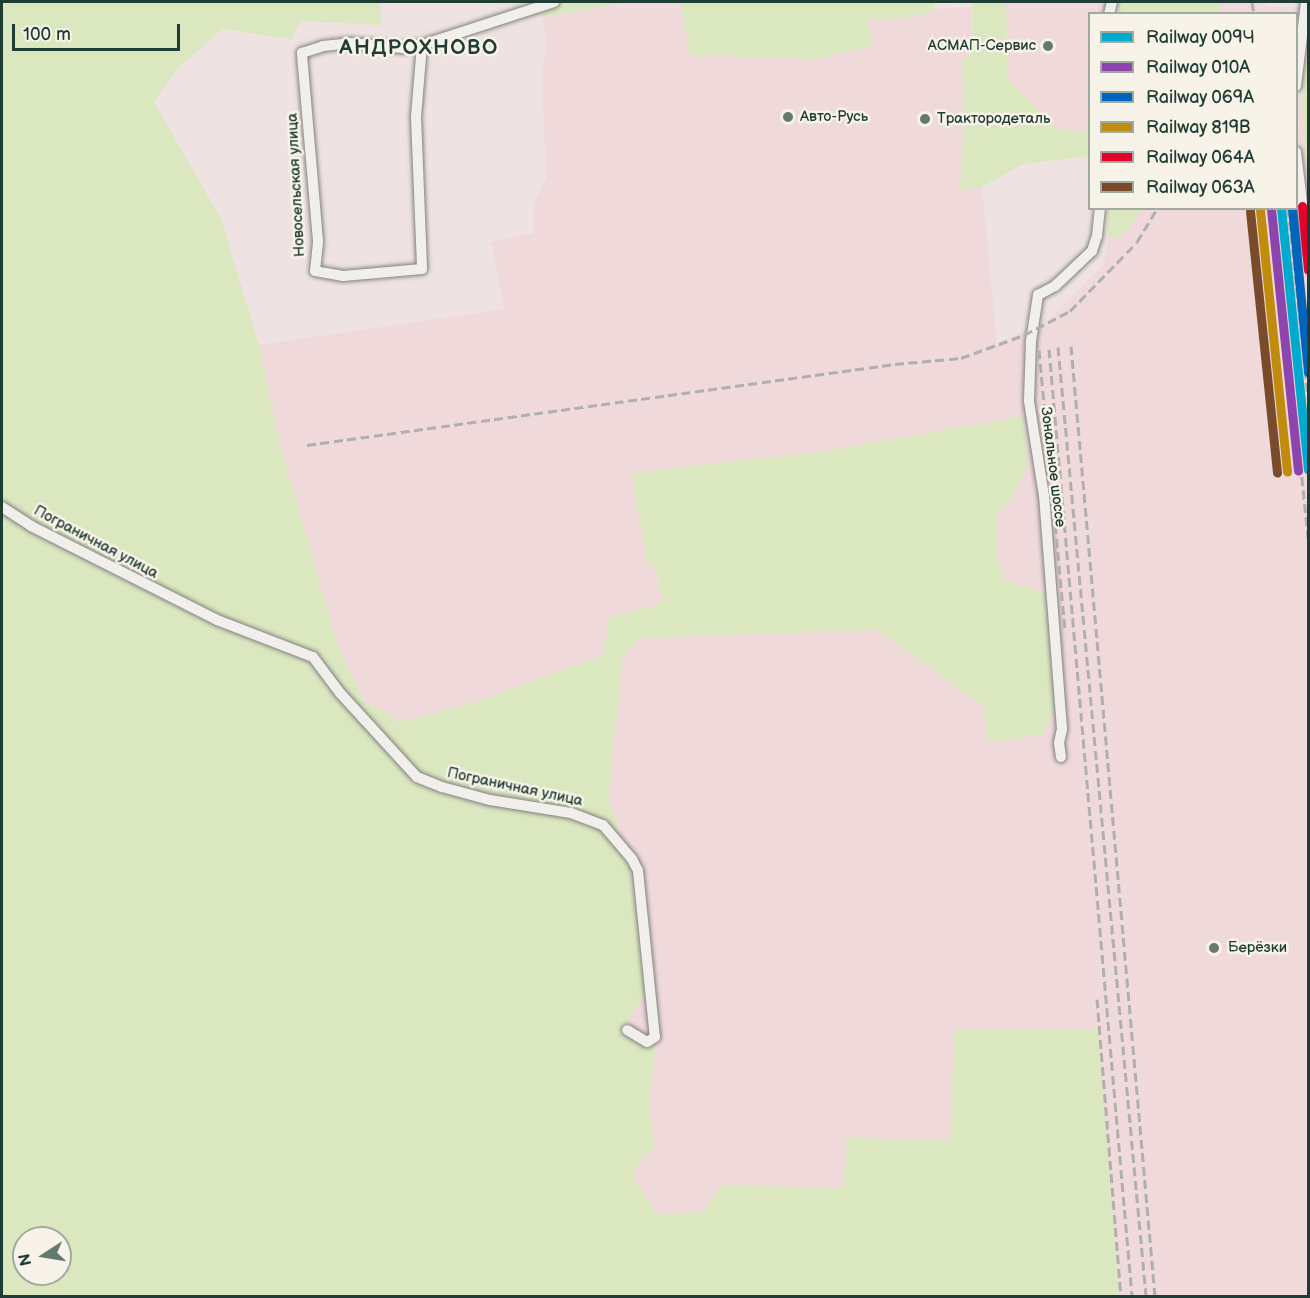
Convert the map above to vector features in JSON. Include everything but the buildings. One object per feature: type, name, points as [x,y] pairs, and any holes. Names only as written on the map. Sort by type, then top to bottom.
[{"type":"street","points":[[422,45],[554,2]]},
{"type":"street","points":[[1298,70],[1306,2]]},
{"type":"street","name":"Новосельская улица","points":[[350,43],[403,48],[422,45],[416,117],[422,268],[344,276],[315,271],[318,241],[302,53],[323,46],[350,43]]},
{"type":"street","points":[[1298,169],[1308,252]]},
{"type":"street","name":"Зональное шоссе","points":[[1061,757],[1059,743],[1061,717],[1044,496],[1029,400],[1031,340],[1038,295],[1055,286],[1092,251],[1097,236],[1100,210]]},
{"type":"street","name":"Пограничная улица","points":[[2,507],[31,526],[217,620],[313,657],[340,693],[417,777],[442,787],[490,800],[571,813],[603,825],[632,859],[638,871],[655,1036],[647,1042],[627,1030]]},
{"type":"shaded area","points":[[630,2],[680,2],[690,55],[816,59],[869,18],[914,18],[935,9],[971,7],[973,53],[962,61],[964,121],[960,190],[982,187],[997,343],[1049,320],[1104,264],[1108,238],[1121,238],[1142,210],[1298,210],[1298,12],[1218,12],[1219,2],[1265,2],[1266,6],[1308,8],[1308,46],[1302,101],[1308,193],[1308,1296],[1119,1296],[1097,1030],[950,1140],[848,1138],[843,1187],[721,1186],[704,1212],[657,1214],[632,1176],[643,1156],[655,1145],[649,1104],[656,1046],[621,1031],[628,859],[608,797],[623,657],[640,638],[877,630],[983,706],[1004,579],[998,558],[996,518],[1014,494],[825,451],[631,473],[648,564],[653,565],[663,603],[609,618],[603,655],[482,700],[399,722],[386,711],[365,703],[338,647],[280,444],[259,345],[504,309],[491,242],[534,233],[534,203],[546,177],[542,78],[546,42],[542,17]]},
{"type":"shaded area","name":"АСМАП-Сервис","points":[[1006,2],[1118,2],[1114,12],[1088,12],[1088,133],[1057,128],[1008,79]]},
{"type":"green space","points":[[2,2],[380,2],[381,25],[300,21],[291,39],[222,29],[178,68],[154,102],[221,219],[259,345],[280,444],[338,647],[365,703],[386,711],[399,722],[482,700],[603,655],[609,618],[663,603],[654,565],[648,565],[631,473],[825,451],[1024,416],[1027,465],[1014,494],[996,518],[998,558],[1004,579],[1044,593],[1055,708],[1042,735],[988,742],[983,706],[877,630],[640,638],[623,657],[608,797],[628,859],[646,991],[622,1031],[656,1046],[649,1104],[655,1145],[643,1156],[632,1176],[657,1214],[703,1212],[721,1186],[843,1187],[847,1138],[950,1140],[954,1030],[1098,1030],[1119,1296],[2,1296]]},
{"type":"green space","points":[[544,2],[630,2],[542,17]]},
{"type":"green space","points":[[680,2],[935,2],[935,9],[914,18],[869,19],[872,46],[816,59],[690,55]]},
{"type":"green space","points":[[972,2],[1006,2],[1008,79],[1057,128],[1088,133],[1088,156],[1023,164],[982,187],[960,190],[964,121],[962,61],[973,53]]},
{"type":"green space","points":[[1118,2],[1219,2],[1219,12],[1118,12]]},
{"type":"green space","points":[[1308,46],[1308,193],[1302,101]]},
{"type":"green space","points":[[1107,210],[1142,210],[1121,238],[1108,238]]},
{"type":"railway","points":[[1252,2],[1254,12]]},
{"type":"railway","points":[[307,445],[895,364],[961,358],[1024,335],[1070,311],[1137,242],[1156,210]]},
{"type":"railway","points":[[1274,210],[1308,537]]},
{"type":"railway","points":[[1288,210],[1308,398]]},
{"type":"railway","points":[[1071,346],[1155,1296]]},
{"type":"railway","points":[[1058,347],[1146,1296]]},
{"type":"railway","points":[[1049,349],[1132,1296]]},
{"type":"railway","points":[[1039,350],[1065,628]]},
{"type":"railway","points":[[1097,999],[1121,1296]]},
{"type":"rail line","name":"064А","points":[[1302,206],[1308,270]]},
{"type":"rail line","name":"819В","points":[[1260,210],[1287,472]]},
{"type":"rail line","name":"010А","points":[[1271,210],[1298,471]]},
{"type":"rail line","name":"009Ч","points":[[1281,210],[1308,470]]},
{"type":"rail line","name":"069А","points":[[1292,210],[1308,372]]},
{"type":"rail line","name":"063А","points":[[1250,211],[1277,473]]},
{"type":"place","name":"АСМАП-Сервис","points":[[1048,46]]},
{"type":"place","name":"Авто-Русь","points":[[788,117]]},
{"type":"place","name":"Трактородеталь","points":[[925,119]]},
{"type":"place","name":"Берёзки","points":[[1214,948]]},
{"type":"district","name":"АНДРОХНОВО","points":[[419,48]]}]
